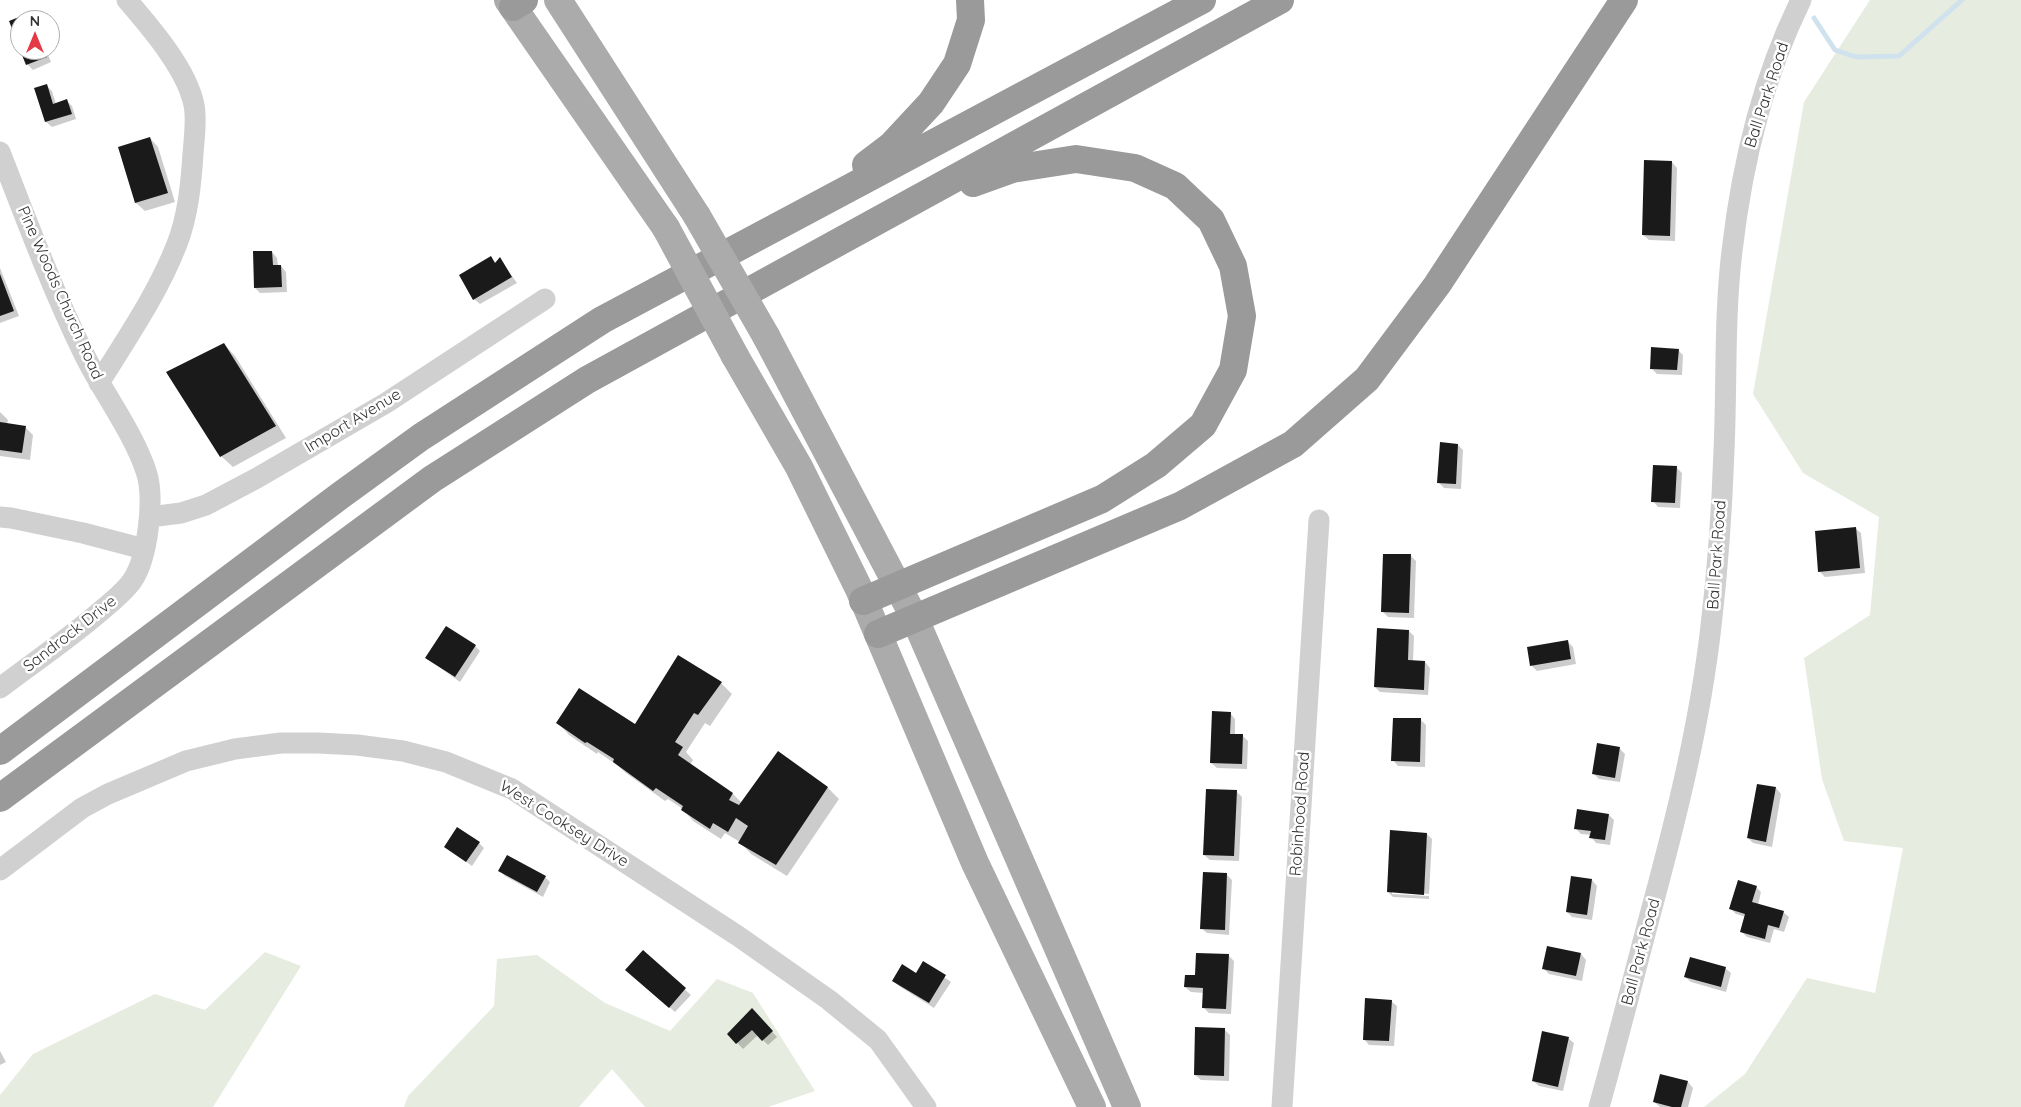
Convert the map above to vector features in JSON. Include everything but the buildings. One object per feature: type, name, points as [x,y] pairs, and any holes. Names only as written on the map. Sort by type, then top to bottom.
[{"type":"highway","points":[[806,211],[891,146],[931,103],[957,64],[971,20],[970,0]]},
{"type":"highway","points":[[0,751],[421,437],[602,320],[1202,0]]},
{"type":"highway","points":[[0,798],[432,479],[587,380],[1280,0]]},
{"type":"highway","points":[[878,634],[1180,506],[1293,444],[1367,379],[1437,285],[1624,0]]},
{"type":"highway","points":[[863,601],[1102,500],[1156,465],[1203,425],[1233,370],[1242,316],[1233,266],[1211,220],[1175,186],[1135,168],[1076,159],[1012,169],[883,216]]},
{"type":"main road","points":[[558,0],[697,216],[766,336],[899,586],[1127,1107]]},
{"type":"main road","points":[[515,2],[666,228],[735,356],[799,467],[878,634],[974,863],[1092,1107]]},
{"type":"street","points":[[99,383],[153,296],[178,242],[187,206],[193,158],[194,105],[185,82],[175,62],[146,22],[126,0]]},
{"type":"street","name":"Ball Park Road","points":[[1599,1107],[1682,796],[1699,708],[1711,626],[1719,533],[1724,450],[1727,314],[1732,251],[1745,164],[1754,123],[1801,0]]},
{"type":"street","name":"Pine Woods Church Road","points":[[0,152],[71,326],[99,383],[134,443],[147,471],[151,493],[150,517]]},
{"type":"street","name":"Import Avenue","points":[[150,517],[181,513],[206,505],[257,478],[386,403],[545,300]]},
{"type":"street","points":[[0,517],[83,533],[144,549]]},
{"type":"street","name":"Sandrock Drive","points":[[0,688],[88,622],[122,593],[138,570],[150,517]]},
{"type":"street","name":"Robinhood Road","points":[[1282,1107],[1319,520]]},
{"type":"street","name":"West Cooksey Drive","points":[[0,870],[82,808],[108,794],[186,761],[235,749],[281,743],[357,745],[403,752],[446,762],[512,789],[738,936],[829,1000],[878,1040],[926,1107]]},
{"type":"shaded area","points":[[1870,0],[2021,0],[2021,1107],[1704,1107],[1745,1074],[1807,978],[1875,993],[1903,848],[1844,841],[1822,779],[1804,658],[1870,615],[1879,517],[1803,473],[1753,394],[1804,102]]},
{"type":"shaded area","points":[[265,952],[301,966],[213,1107],[0,1107],[0,1095],[33,1054],[155,994],[205,1010]]},
{"type":"shaded area","points":[[537,955],[605,1003],[670,1031],[717,979],[753,993],[815,1091],[768,1107],[645,1107],[612,1069],[579,1107],[404,1107],[408,1096],[494,1006],[497,959]]},
{"type":"waterway","points":[[1814,18],[1835,50],[1856,57],[1899,56],[1962,0]]}]
